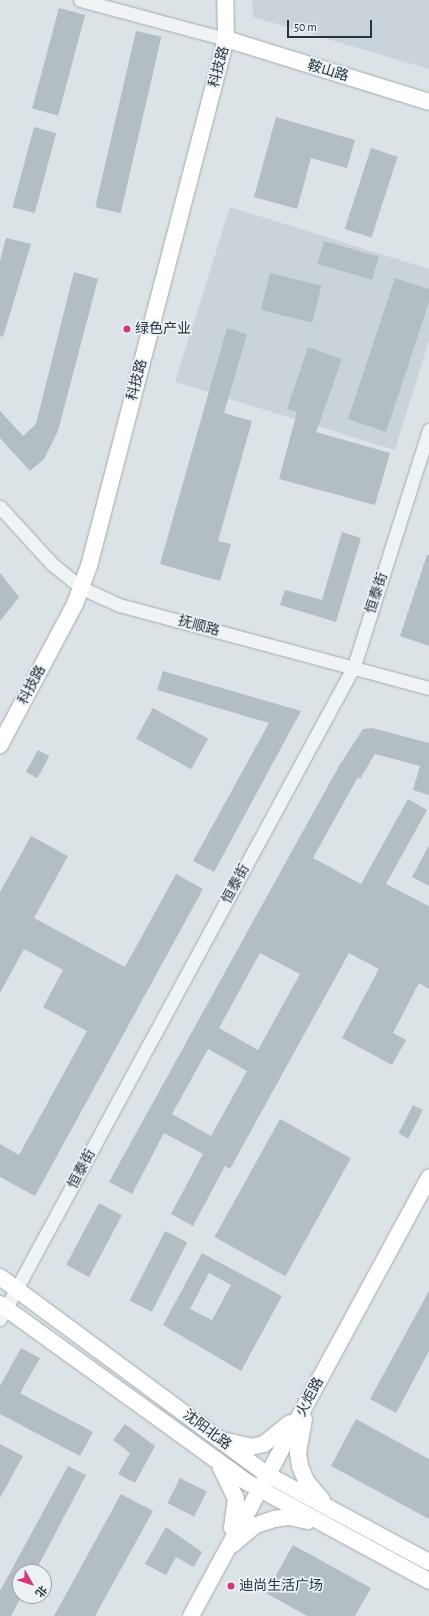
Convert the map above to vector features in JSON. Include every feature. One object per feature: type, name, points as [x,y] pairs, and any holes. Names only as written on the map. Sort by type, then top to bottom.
[{"type":"main road","name":"科技路","points":[[0,745],[82,588],[226,39],[225,0]]},
{"type":"main road","name":"鞍山路","points":[[226,39],[429,102]]},
{"type":"main road","name":"火炬路","points":[[191,1616],[429,1177]]},
{"type":"main road","name":"沈阳北路","points":[[0,1277],[268,1475],[429,1581]]},
{"type":"main road","name":"沈阳北路","points":[[2,1310],[259,1490],[333,1519],[429,1562]]},
{"type":"main road","points":[[220,1439],[251,1447],[264,1444],[279,1436],[308,1402]]},
{"type":"main road","points":[[308,1402],[298,1453],[300,1466],[317,1497],[333,1519]]},
{"type":"main road","points":[[216,1460],[233,1485],[236,1499],[227,1549]]},
{"type":"main road","points":[[227,1549],[256,1525],[274,1519],[289,1517],[333,1519]]},
{"type":"street","points":[[80,0],[226,39]]},
{"type":"street","name":"恒泰街","points":[[2,1310],[17,1290],[354,666],[429,430]]},
{"type":"street","name":"抚顺路","points":[[0,507],[52,564],[82,588],[119,605],[354,666],[429,688]]},
{"type":"shaded area","points":[[252,0],[429,0],[429,69],[253,17]]},
{"type":"shaded area","points":[[230,207],[429,269],[429,340],[395,450],[175,382]]},
{"type":"building","points":[[59,8],[85,15],[58,115],[32,108]]},
{"type":"building","points":[[136,31],[161,37],[121,213],[95,207]]},
{"type":"building","points":[[276,117],[355,140],[347,168],[311,158],[297,209],[254,197]]},
{"type":"building","points":[[34,127],[56,133],[35,213],[13,207]]},
{"type":"building","points":[[371,148],[398,157],[371,237],[345,229]]},
{"type":"building","points":[[6,238],[31,244],[3,337],[0,336],[0,261]]},
{"type":"building","points":[[324,241],[379,257],[372,280],[317,264]]},
{"type":"building","points":[[74,272],[98,279],[58,431],[44,459],[30,471],[0,438],[0,411],[23,436],[36,424]]},
{"type":"building","points":[[270,273],[321,286],[312,323],[261,310]]},
{"type":"building","points":[[395,278],[429,289],[429,302],[386,432],[348,419]]},
{"type":"building","points":[[227,328],[247,334],[224,413],[252,421],[218,541],[231,544],[220,581],[160,564]]},
{"type":"building","points":[[308,347],[342,359],[316,432],[390,453],[375,505],[279,479],[297,412],[287,409]]},
{"type":"building","points":[[342,532],[361,538],[336,622],[280,605],[285,590],[322,600]]},
{"type":"building","points":[[427,555],[429,555],[429,646],[400,636]]},
{"type":"building","points":[[0,573],[19,597],[0,621]]},
{"type":"building","points":[[163,671],[301,711],[214,872],[193,861],[269,723],[157,690]]},
{"type":"building","points":[[153,708],[208,739],[191,769],[136,739]]},
{"type":"building","points":[[372,728],[429,743],[429,795],[413,790],[420,766],[375,754],[360,779],[358,777],[313,858],[361,884],[408,799],[427,810],[386,884],[429,906],[429,989],[419,983],[393,1033],[406,1040],[392,1065],[342,1038],[379,969],[349,953],[230,1169],[225,1166],[193,1226],[171,1214],[203,1154],[164,1133],[132,1194],[109,1182],[339,766],[363,729]],"holes":[[[260,953],[300,974],[258,1050],[219,1028]],[[208,1049],[247,1071],[211,1136],[172,1114]]]},
{"type":"building","points":[[38,750],[49,756],[37,778],[26,772]]},
{"type":"building","points":[[31,836],[68,856],[34,918],[125,967],[176,874],[203,889],[35,1196],[0,1177],[0,1144],[19,1155],[87,1031],[43,1007],[63,970],[24,949],[0,993],[0,892]]},
{"type":"building","points":[[429,845],[429,886],[412,877]]},
{"type":"building","points":[[413,1105],[423,1110],[408,1139],[398,1134]]},
{"type":"building","points":[[280,1119],[351,1158],[285,1276],[215,1237]]},
{"type":"building","points":[[99,1203],[122,1215],[89,1277],[66,1265]]},
{"type":"building","points":[[165,1231],[187,1242],[152,1312],[130,1300]]},
{"type":"building","points":[[202,1253],[282,1296],[241,1371],[163,1325]],"holes":[[[209,1273],[231,1285],[212,1320],[190,1309]]]},
{"type":"building","points":[[429,1291],[429,1351],[396,1413],[370,1399]]},
{"type":"building","points":[[21,1348],[40,1358],[20,1393],[93,1432],[80,1456],[0,1414],[0,1386]]},
{"type":"building","points":[[356,1419],[429,1459],[429,1519],[331,1466]]},
{"type":"building","points":[[125,1424],[155,1446],[135,1483],[118,1474],[130,1453],[113,1440]]},
{"type":"building","points":[[0,1444],[23,1456],[0,1498]]},
{"type":"building","points":[[68,1466],[86,1475],[39,1564],[15,1564]]},
{"type":"building","points":[[180,1478],[207,1492],[194,1517],[167,1503]]},
{"type":"building","points":[[121,1494],[153,1511],[95,1616],[54,1616]]},
{"type":"building","points":[[166,1527],[202,1552],[194,1567],[176,1557],[166,1575],[145,1564]]},
{"type":"building","points":[[293,1545],[371,1588],[355,1616],[307,1616],[266,1593]]},
{"type":"building","points":[[12,1569],[12,1604],[17,1604],[11,1616],[0,1616],[0,1591]]},
{"type":"place","name":"绿色产业","points":[[127,329]]},
{"type":"place","name":"迪尚生活广场","points":[[231,1586]]}]
